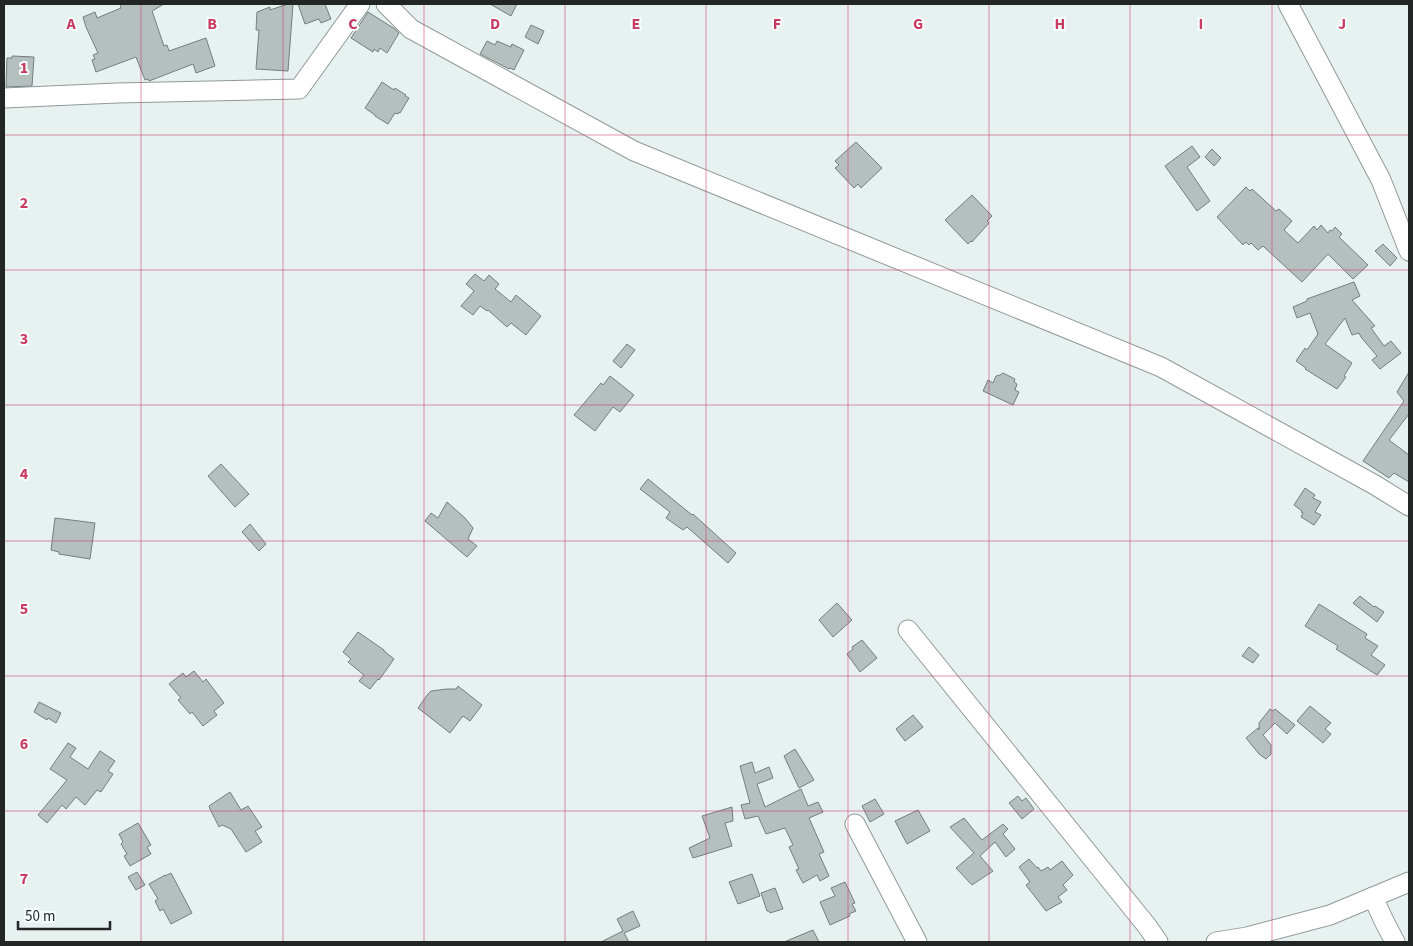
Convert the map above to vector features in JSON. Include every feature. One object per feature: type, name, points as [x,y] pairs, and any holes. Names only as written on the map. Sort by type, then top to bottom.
[{"type":"street","points":[[4,98],[117,93],[299,89],[360,4]]},
{"type":"street","points":[[386,4],[411,29],[634,151],[1161,367],[1375,485],[1409,506]]},
{"type":"street","points":[[1288,4],[1380,180],[1409,251]]},
{"type":"street","points":[[908,630],[1158,942]]},
{"type":"street","points":[[855,824],[917,942]]},
{"type":"street","points":[[1216,942],[1247,937],[1330,915],[1409,882]]},
{"type":"street","points":[[1374,897],[1395,942]]},
{"type":"building","points":[[120,4],[164,4],[152,11],[164,46],[167,45],[169,51],[206,38],[215,66],[196,73],[193,64],[149,81],[148,79],[145,80],[136,57],[96,72],[92,60],[95,59],[93,55],[98,53],[83,17],[95,12],[97,18],[121,8]]},
{"type":"building","points":[[293,4],[288,71],[256,69],[259,30],[256,30],[257,12],[270,7],[270,10]]},
{"type":"building","points":[[298,4],[325,4],[331,19],[321,23],[319,19],[305,24]]},
{"type":"building","points":[[490,4],[517,4],[511,16]]},
{"type":"building","points":[[368,12],[399,33],[387,53],[380,48],[378,52],[374,49],[373,52],[351,38]]},
{"type":"building","points":[[531,25],[544,31],[538,44],[525,37]]},
{"type":"building","points":[[487,41],[495,45],[497,41],[511,47],[512,44],[524,50],[514,70],[480,54]]},
{"type":"building","points":[[12,56],[34,57],[32,86],[6,87],[7,58],[12,58]]},
{"type":"building","points":[[382,82],[409,98],[400,113],[395,113],[388,124],[365,108]]},
{"type":"building","points":[[856,142],[882,168],[861,188],[858,184],[854,188],[835,168],[839,165],[835,161]]},
{"type":"building","points":[[1192,146],[1200,157],[1187,167],[1210,201],[1197,211],[1165,166]]},
{"type":"building","points":[[1212,149],[1221,158],[1214,166],[1205,157]]},
{"type":"building","points":[[1246,187],[1250,191],[1252,189],[1276,211],[1279,209],[1292,221],[1284,230],[1298,243],[1314,226],[1317,230],[1321,225],[1328,233],[1335,227],[1342,234],[1339,237],[1368,265],[1353,279],[1328,254],[1302,282],[1263,246],[1258,250],[1251,243],[1249,245],[1246,242],[1243,245],[1217,217]]},
{"type":"building","points":[[972,195],[992,216],[987,221],[989,223],[968,244],[945,220]]},
{"type":"building","points":[[1383,244],[1397,258],[1390,266],[1375,251]]},
{"type":"building","points":[[475,274],[484,281],[489,275],[499,284],[495,289],[511,302],[516,295],[541,316],[526,335],[511,323],[507,327],[488,310],[480,306],[473,315],[461,306],[474,291],[466,284]]},
{"type":"building","points":[[1354,282],[1360,296],[1352,300],[1375,326],[1371,328],[1384,346],[1391,341],[1401,353],[1380,369],[1372,360],[1377,356],[1359,333],[1352,335],[1345,318],[1325,344],[1352,363],[1344,376],[1346,377],[1337,389],[1305,369],[1296,361],[1305,348],[1307,350],[1318,334],[1310,313],[1297,318],[1293,307],[1307,301],[1307,299]]},
{"type":"building","points":[[627,344],[635,350],[621,368],[613,361]]},
{"type":"building","points":[[1409,372],[1409,414],[1389,440],[1409,455],[1409,482],[1394,473],[1389,478],[1363,461],[1404,401],[1397,392]]},
{"type":"building","points":[[1003,373],[1015,379],[1014,382],[1017,384],[1015,390],[1019,392],[1013,405],[983,391],[988,380],[993,383],[996,376]]},
{"type":"building","points":[[610,376],[634,395],[620,412],[613,407],[595,431],[574,415],[601,383],[603,385]]},
{"type":"building","points":[[221,464],[249,494],[235,507],[208,476]]},
{"type":"building","points":[[648,479],[693,514],[736,553],[728,563],[687,527],[683,530],[666,518],[670,512],[640,489]]},
{"type":"building","points":[[1305,488],[1315,495],[1313,498],[1321,502],[1315,512],[1321,515],[1314,525],[1301,517],[1302,511],[1294,505]]},
{"type":"building","points":[[447,502],[473,528],[468,539],[477,546],[467,557],[425,521],[431,513],[438,518]]},
{"type":"building","points":[[55,518],[95,523],[90,559],[59,554],[59,552],[51,550]]},
{"type":"building","points":[[250,524],[266,544],[259,551],[242,532]]},
{"type":"building","points":[[1360,596],[1384,612],[1377,622],[1353,603]]},
{"type":"building","points":[[837,603],[852,620],[833,637],[819,620]]},
{"type":"building","points":[[1319,604],[1367,634],[1365,638],[1378,646],[1371,655],[1385,665],[1377,675],[1336,649],[1338,646],[1305,626]]},
{"type":"building","points":[[358,632],[394,659],[370,689],[359,681],[364,675],[348,662],[351,659],[343,652]]},
{"type":"building","points":[[862,640],[877,658],[860,672],[847,654],[853,649],[852,647]]},
{"type":"building","points":[[1249,647],[1259,655],[1253,663],[1242,656]]},
{"type":"building","points":[[194,671],[203,682],[206,679],[224,703],[214,711],[217,715],[203,726],[192,712],[190,714],[178,700],[181,698],[169,684],[183,673],[186,677]]},
{"type":"building","points":[[458,686],[482,705],[470,721],[463,716],[450,733],[418,708],[431,691],[456,689]]},
{"type":"building","points":[[39,702],[61,713],[56,723],[34,712]]},
{"type":"building","points":[[1310,706],[1331,723],[1325,729],[1331,734],[1323,743],[1297,721]]},
{"type":"building","points":[[1270,709],[1273,711],[1275,709],[1295,725],[1287,734],[1275,723],[1263,735],[1271,745],[1271,754],[1266,759],[1259,754],[1246,738],[1258,728],[1259,730],[1259,723]]},
{"type":"building","points":[[913,715],[923,727],[905,741],[896,729]]},
{"type":"building","points":[[68,743],[76,748],[70,757],[88,769],[100,751],[115,761],[108,771],[113,774],[101,792],[97,790],[85,805],[76,797],[66,809],[62,805],[47,823],[38,815],[67,780],[50,769]]},
{"type":"building","points":[[795,749],[814,780],[799,788],[784,756]]},
{"type":"building","points":[[752,762],[755,773],[769,767],[773,778],[757,784],[765,807],[801,789],[808,806],[818,802],[823,812],[809,818],[824,852],[819,854],[829,876],[820,881],[817,875],[803,883],[796,870],[799,869],[789,847],[793,845],[785,828],[766,834],[758,816],[745,819],[741,805],[750,803],[740,766]]},
{"type":"building","points":[[230,792],[241,810],[248,806],[262,827],[255,831],[262,842],[246,852],[231,829],[222,825],[219,827],[209,806]]},
{"type":"building","points":[[1018,796],[1022,801],[1026,798],[1034,809],[1022,819],[1009,803]]},
{"type":"building","points":[[875,799],[884,814],[870,822],[862,806]]},
{"type":"building","points":[[732,807],[733,821],[725,823],[732,846],[693,858],[689,848],[710,838],[702,816]]},
{"type":"building","points":[[918,810],[930,831],[907,844],[895,821]]},
{"type":"building","points":[[964,818],[982,840],[1003,824],[1008,829],[1003,834],[1015,849],[1006,857],[995,842],[980,856],[993,871],[972,885],[956,868],[974,853],[950,827]]},
{"type":"building","points":[[138,823],[151,845],[147,847],[151,854],[130,866],[124,856],[127,854],[121,844],[123,842],[119,834]]},
{"type":"building","points":[[1029,859],[1041,871],[1048,867],[1050,870],[1062,861],[1073,875],[1063,885],[1067,890],[1058,897],[1062,902],[1046,911],[1026,885],[1030,882],[1019,867]]},
{"type":"building","points":[[137,872],[145,885],[136,890],[128,877]]},
{"type":"building","points":[[171,873],[192,913],[171,924],[163,909],[160,911],[155,901],[158,899],[149,884]]},
{"type":"building","points":[[752,874],[760,896],[738,904],[729,882]]},
{"type":"building","points":[[845,882],[855,903],[852,904],[856,911],[849,914],[850,916],[830,925],[820,902],[835,896],[831,888]]},
{"type":"building","points":[[775,888],[783,909],[770,913],[767,911],[761,893]]},
{"type":"building","points":[[633,911],[640,926],[624,933],[629,942],[601,942],[623,931],[617,919]]},
{"type":"building","points":[[813,930],[819,942],[784,942]]}]
